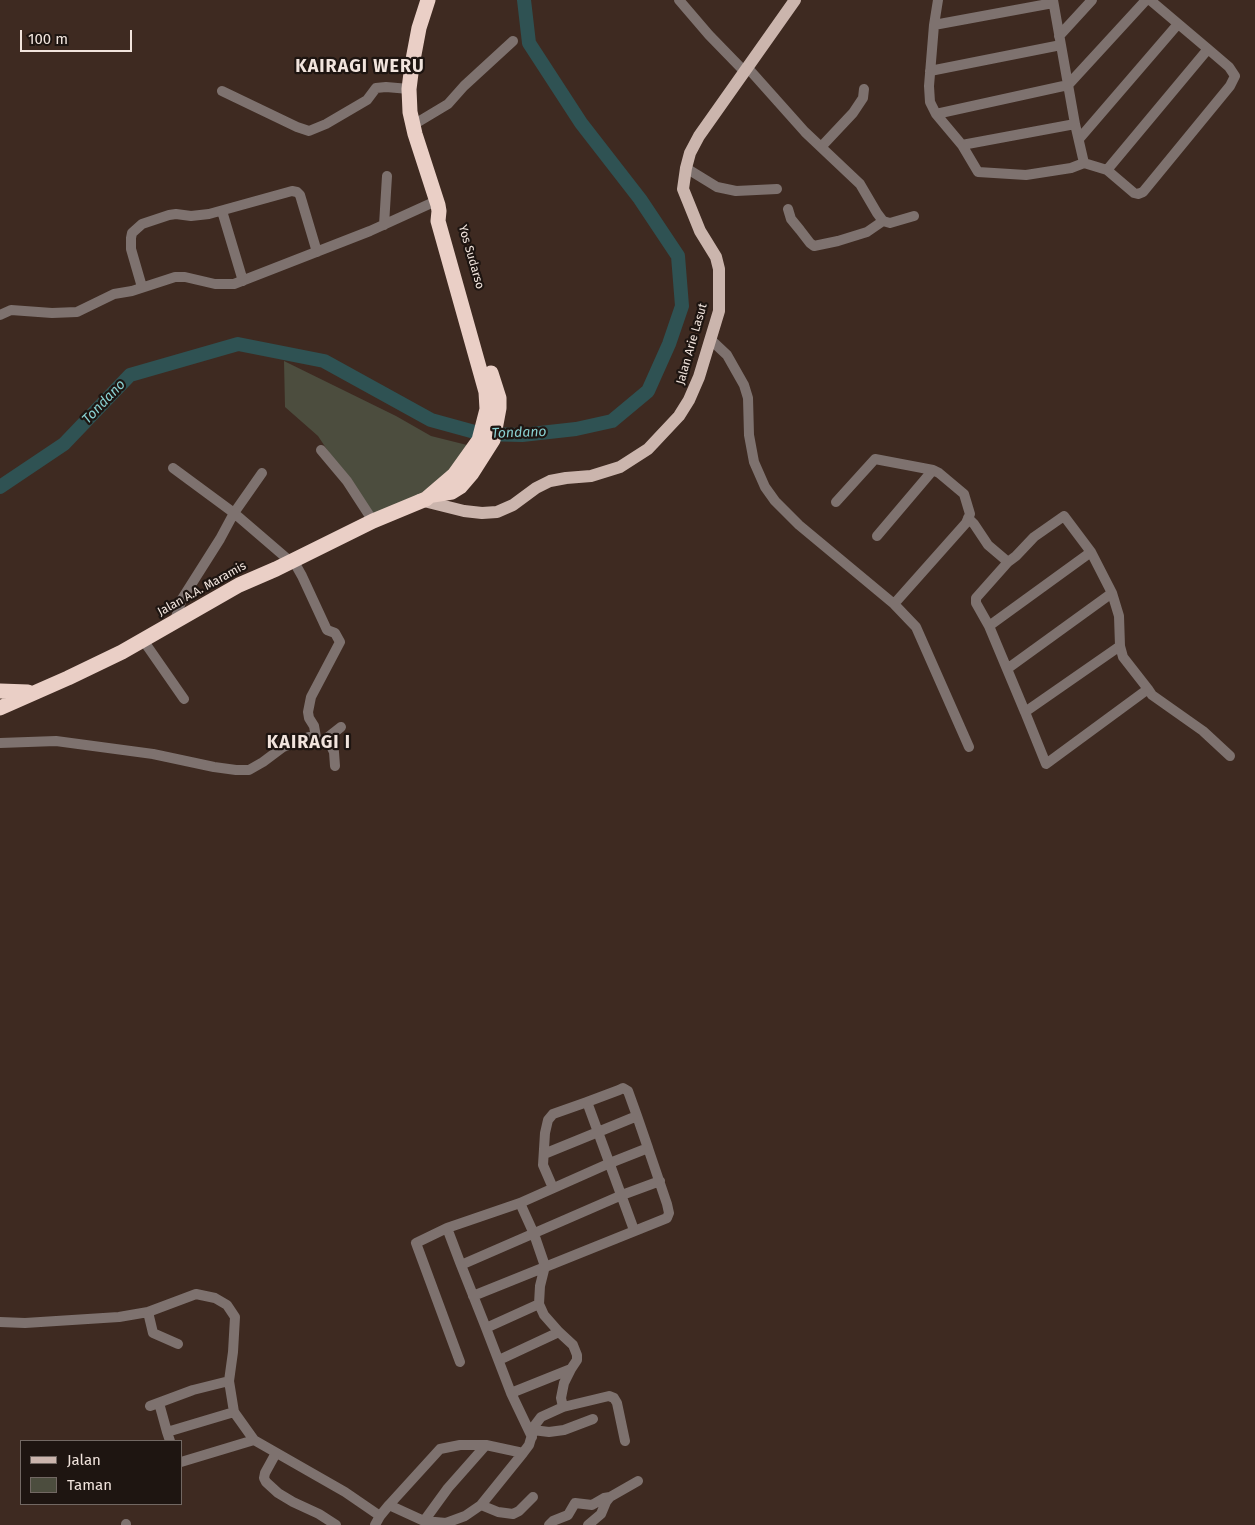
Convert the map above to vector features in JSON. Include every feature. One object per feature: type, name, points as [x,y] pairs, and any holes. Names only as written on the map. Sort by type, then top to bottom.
[{"type":"highway","name":"Yos Sudarso","points":[[426,498],[467,470],[493,412],[438,220],[438,206],[413,125],[409,89],[419,28],[428,0]]},
{"type":"highway","name":"Jalan A.A. Maramis","points":[[0,708],[93,666],[143,640],[225,592],[373,521],[426,498]]},
{"type":"highway","points":[[0,692],[34,692]]},
{"type":"main road","name":"Jalan Arie Lasut","points":[[426,498],[464,511],[482,513],[504,510],[536,488],[550,481],[604,473],[620,467],[639,456],[679,416],[689,400],[698,377],[719,311],[719,269],[716,257],[700,230],[683,189],[690,153],[699,136],[795,0]]},
{"type":"street","points":[[679,0],[709,35],[746,69],[805,132],[860,184],[883,221],[890,223],[914,216]]},
{"type":"street","points":[[938,0],[928,86],[930,102],[936,114],[962,145],[978,172],[1026,176],[1071,168],[1084,163],[1107,170],[1134,193],[1138,194],[1143,192],[1234,80],[1235,76],[1208,49],[1150,0]]},
{"type":"street","points":[[930,71],[1060,41],[1092,0]]},
{"type":"street","points":[[936,114],[1068,85],[1146,0]]},
{"type":"street","points":[[934,25],[1053,1],[1075,124],[1084,163]]},
{"type":"street","points":[[1079,139],[1178,24]]},
{"type":"street","points":[[413,125],[448,104],[464,86],[513,41]]},
{"type":"street","points":[[1107,170],[1208,49]]},
{"type":"street","points":[[222,91],[308,131],[326,124],[367,100],[376,88],[409,89]]},
{"type":"street","points":[[821,147],[853,113],[863,98],[864,88]]},
{"type":"street","points":[[962,145],[1075,124]]},
{"type":"street","points":[[686,168],[717,187],[736,191],[777,189]]},
{"type":"street","points":[[384,225],[387,176]]},
{"type":"street","points":[[142,287],[131,238],[136,228],[142,224],[176,214],[191,216],[222,211],[297,192],[300,195],[317,252]]},
{"type":"street","points":[[0,315],[11,310],[52,314],[77,312],[114,294],[175,277],[184,277],[215,284],[234,284],[384,225],[438,206]]},
{"type":"street","points":[[788,209],[792,219],[810,244],[814,246],[868,232],[883,221]]},
{"type":"street","points":[[222,211],[243,281]]},
{"type":"street","points":[[710,339],[726,355],[744,385],[748,398],[749,436],[754,462],[765,487],[775,502],[894,604],[916,627],[969,747]]},
{"type":"street","points":[[321,450],[347,481],[373,521]]},
{"type":"street","points":[[836,502],[876,459],[940,472],[964,494],[970,514],[966,523],[894,604]]},
{"type":"street","points":[[173,468],[234,513],[292,561],[302,576],[327,630],[335,632],[340,642],[311,697],[308,712],[316,737]]},
{"type":"street","points":[[877,536],[933,470]]},
{"type":"street","points":[[175,620],[182,599],[234,513],[262,473]]},
{"type":"street","points":[[1148,689],[1046,764],[1007,669],[976,604],[976,598],[1008,562],[1034,537],[1064,516],[1091,552],[1112,593],[1118,616],[1122,657],[1148,689],[1152,695],[1202,731],[1230,756]]},
{"type":"street","points":[[968,518],[988,545],[1008,562]]},
{"type":"street","points":[[988,626],[1091,552]]},
{"type":"street","points":[[1007,669],[1112,593]]},
{"type":"street","points":[[143,640],[184,699]]},
{"type":"street","points":[[1025,712],[1120,646]]},
{"type":"street","points":[[0,744],[56,741],[153,754],[214,767],[249,770],[283,748],[309,737],[327,738],[341,727]]},
{"type":"street","points":[[327,738],[334,752],[335,766]]},
{"type":"street","points":[[473,1296],[669,1216],[660,1180],[628,1091],[623,1088],[549,1117],[544,1133],[544,1169],[553,1188]]},
{"type":"street","points":[[587,1102],[634,1230]]},
{"type":"street","points":[[544,1154],[637,1116]]},
{"type":"street","points":[[460,1362],[416,1243],[447,1228],[520,1203],[648,1148]]},
{"type":"street","points":[[461,1265],[660,1180]]},
{"type":"street","points":[[520,1203],[534,1234],[545,1266],[540,1286],[539,1304],[544,1315],[576,1350],[577,1360],[571,1368],[562,1390],[563,1408]]},
{"type":"street","points":[[447,1228],[511,1393],[532,1433]]},
{"type":"street","points":[[0,1322],[25,1323],[119,1317],[148,1312],[196,1294],[215,1298],[227,1305],[235,1317],[229,1381],[234,1412],[254,1440],[345,1492],[377,1521],[438,1449],[460,1445],[486,1445],[523,1454]]},
{"type":"street","points":[[486,1328],[539,1304]]},
{"type":"street","points":[[148,1312],[154,1333],[178,1344]]},
{"type":"street","points":[[499,1360],[559,1332]]},
{"type":"street","points":[[511,1393],[571,1368]]},
{"type":"street","points":[[229,1381],[193,1390],[155,1404],[169,1436],[234,1412]]},
{"type":"street","points":[[389,1505],[424,1521],[446,1523],[456,1521],[465,1516],[481,1505],[523,1454],[541,1417],[563,1408],[612,1396],[617,1403],[625,1441]]},
{"type":"street","points":[[532,1433],[564,1430],[593,1419]]},
{"type":"street","points":[[182,1462],[254,1440]]},
{"type":"street","points":[[424,1521],[448,1488],[486,1445]]},
{"type":"street","points":[[276,1453],[265,1473],[264,1478],[266,1482],[278,1493],[336,1525]]},
{"type":"street","points":[[549,1525],[553,1521],[568,1515],[575,1503],[592,1505],[638,1481]]},
{"type":"street","points":[[481,1505],[498,1512],[513,1514],[519,1511],[533,1497]]},
{"type":"street","points":[[588,1525],[601,1514],[610,1497]]},
{"type":"green space","points":[[284,361],[396,416],[431,436],[471,446],[446,482],[374,520],[318,436],[285,407]]},
{"type":"waterway","name":"Tondano","points":[[0,487],[64,444],[130,375],[238,344],[324,361],[431,420],[482,434],[522,435],[576,429],[612,421],[648,391],[669,344],[682,306],[678,256],[640,199],[581,123],[529,43],[524,0]]},
{"type":"district","name":"KAIRAGI WERU","points":[[360,67]]},
{"type":"district","name":"KAIRAGI I","points":[[309,743]]}]
